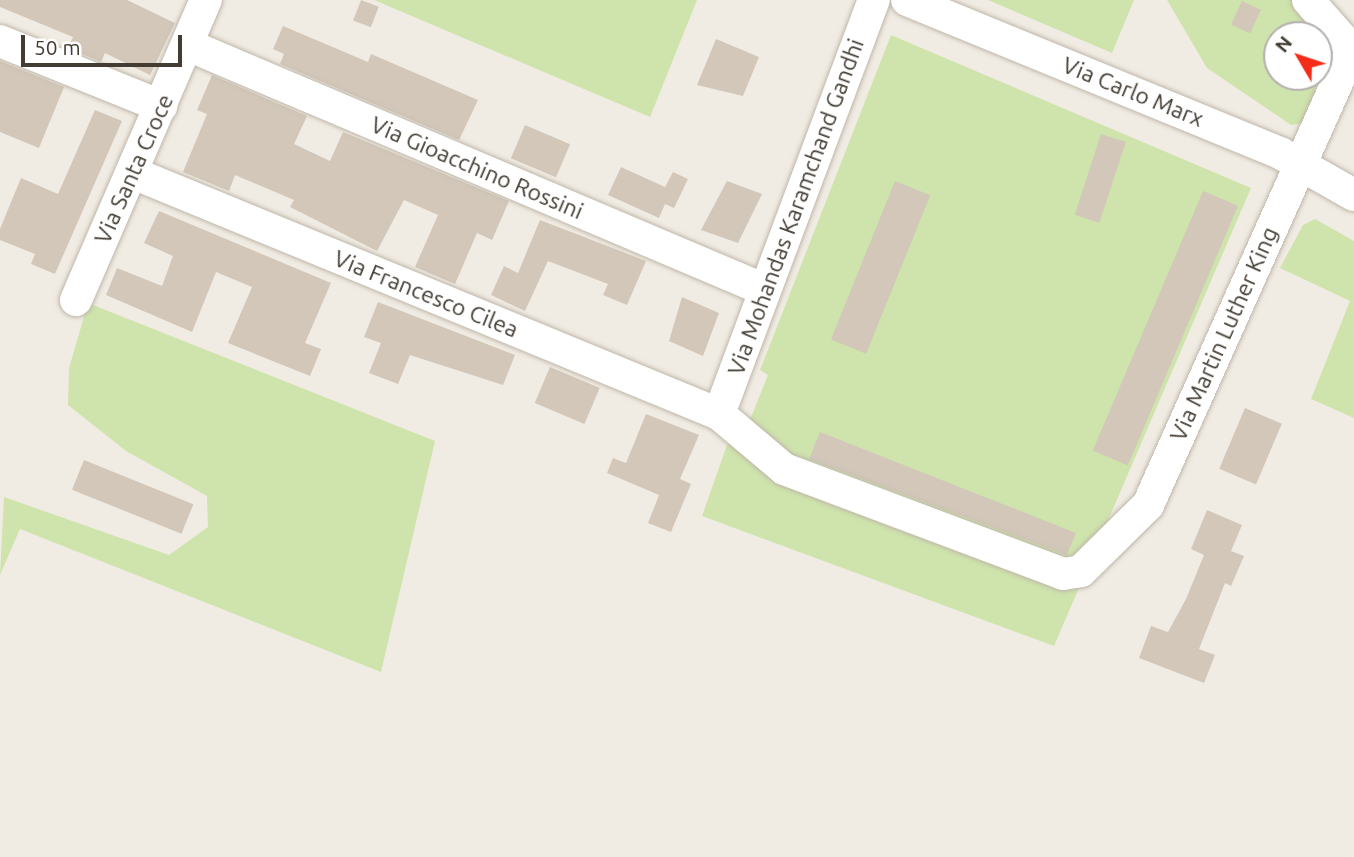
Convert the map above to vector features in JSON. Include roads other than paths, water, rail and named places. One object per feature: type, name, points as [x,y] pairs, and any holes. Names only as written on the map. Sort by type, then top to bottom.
[{"type":"street","name":"Via Santa Croce","points":[[76,300],[206,0]]},
{"type":"street","name":"Via Mohandas Karamchand Gandhi","points":[[719,414],[874,0]]},
{"type":"street","name":"Via Carlo Marx","points":[[907,0],[1302,164],[1354,194]]},
{"type":"street","points":[[1308,0],[1353,48]]},
{"type":"street","points":[[0,41],[161,106]]},
{"type":"street","name":"Via Gioacchino Rossini","points":[[188,46],[765,290]]},
{"type":"street","name":"Via Martin Luther King","points":[[1148,505],[1353,48]]},
{"type":"street","name":"Via Francesco Cilea","points":[[133,173],[719,414],[784,469],[1063,574],[1081,571],[1148,505]]}]
